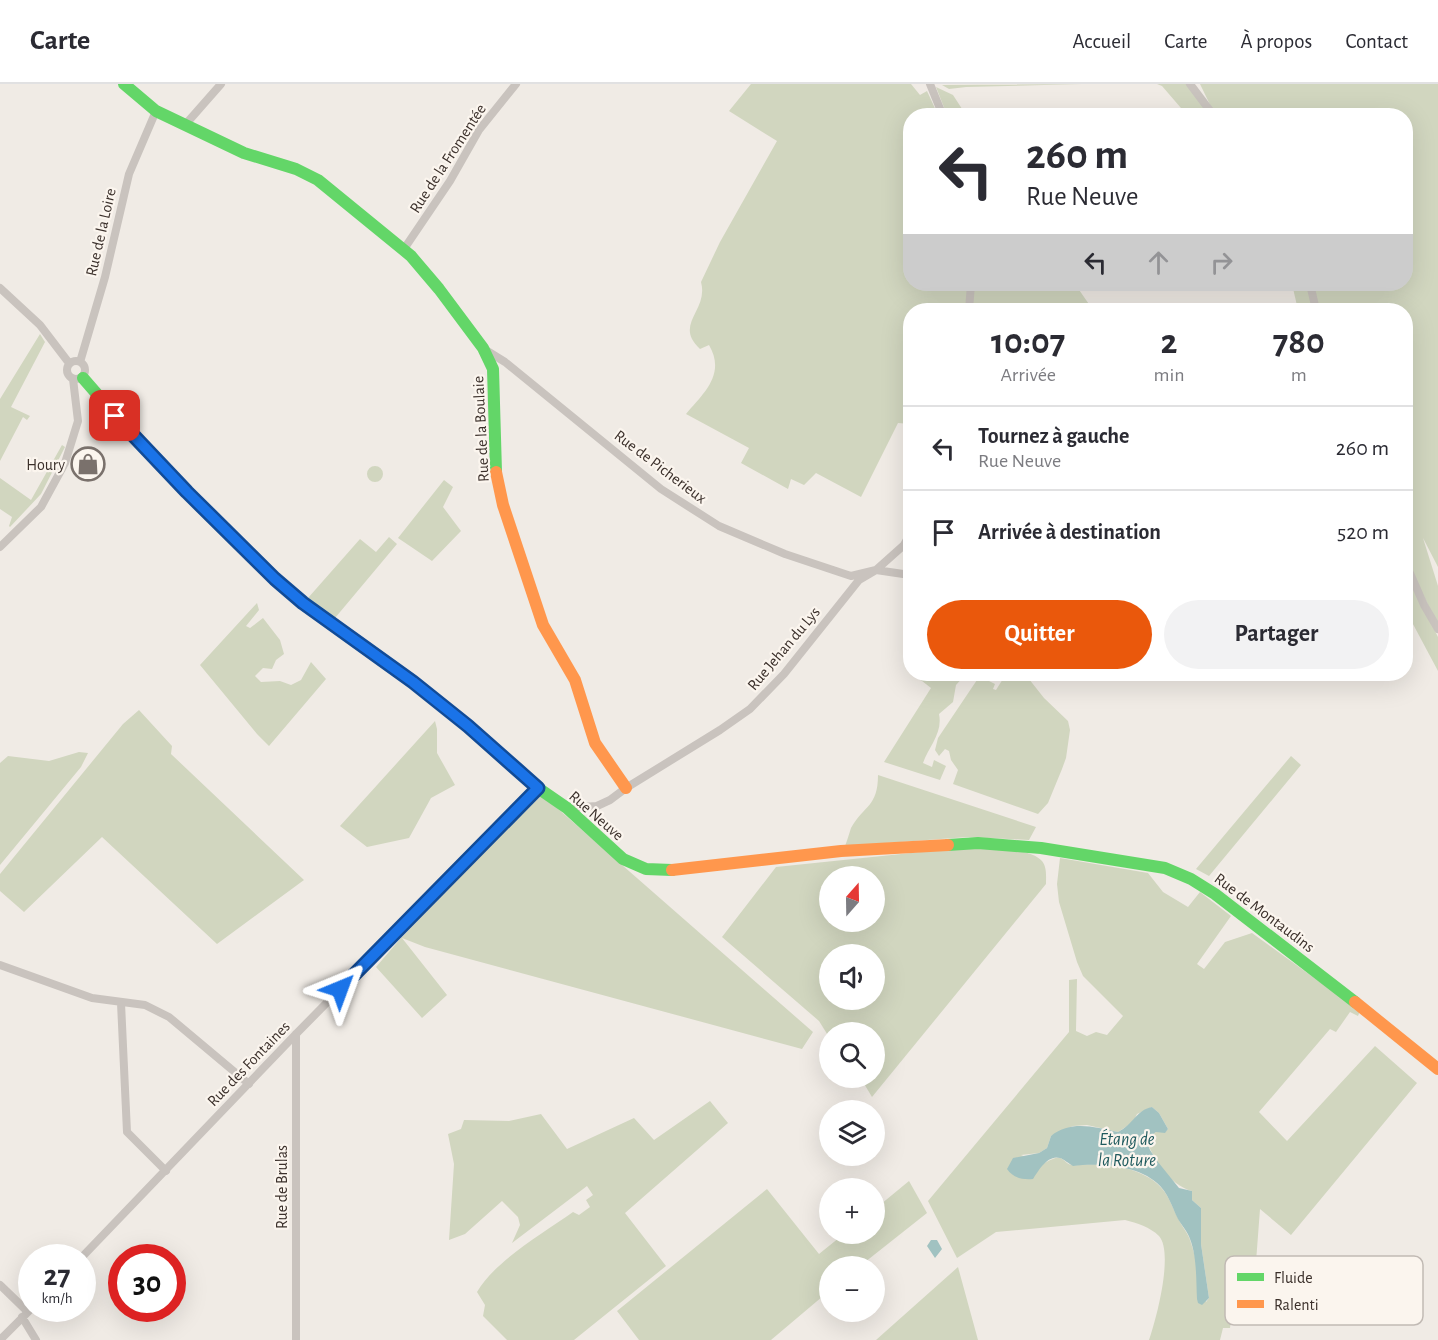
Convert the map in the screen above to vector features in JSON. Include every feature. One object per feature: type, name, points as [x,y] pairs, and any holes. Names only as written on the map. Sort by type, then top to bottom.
[{"type":"street","name":"Rue de la Boulaie","points":[[124,84],[156,111],[244,153],[296,169],[318,180],[404,249],[439,289],[483,348],[494,374],[496,471],[503,505],[543,625],[575,680],[595,743],[626,788]]},
{"type":"street","points":[[185,125],[221,84]]},
{"type":"street","name":"Rue de la Fromentée","points":[[404,249],[450,181],[479,130],[516,84]]},
{"type":"street","points":[[930,84],[940,108]]},
{"type":"street","points":[[1190,84],[1208,108]]},
{"type":"street","name":"Rue de la Loire","points":[[80,362],[105,278],[129,174],[156,111]]},
{"type":"street","points":[[0,288],[40,325],[69,363]]},
{"type":"street","name":"Rue de Picherieux","points":[[483,348],[509,365],[661,489],[719,526],[785,555],[851,576],[876,570],[903,574]]},
{"type":"street","points":[[0,547],[41,507],[65,462],[78,421],[78,379],[85,372],[80,362],[69,363]]},
{"type":"street","points":[[69,363],[68,373],[78,379]]},
{"type":"street","points":[[494,374],[501,366],[509,365]]},
{"type":"street","name":"Rue Neuve","points":[[78,379],[275,579],[303,603],[440,704],[538,788],[567,808],[614,852],[632,865],[654,871],[672,870],[852,851],[978,843],[1041,848]]},
{"type":"street","name":"Rue Jehan du Lys","points":[[567,808],[597,806],[610,800],[750,709],[784,674],[859,580],[876,570],[903,545]]},
{"type":"street","points":[[1413,580],[1438,629]]},
{"type":"street","name":"Rue des Fontaines","points":[[95,1244],[296,1034],[538,788]]},
{"type":"street","name":"Rue de Montaudins","points":[[1041,848],[1148,864],[1165,868],[1191,879],[1215,894],[1337,987],[1438,1069]]},
{"type":"street","points":[[0,965],[93,998],[145,1005],[169,1017],[249,1084]]},
{"type":"street","points":[[121,1003],[127,1132],[166,1171]]},
{"type":"street","name":"Rue de Brulas","points":[[296,1034],[296,1340]]},
{"type":"street","points":[[0,1285],[18,1303]]},
{"type":"street","points":[[0,1340],[18,1321]]},
{"type":"street","points":[[30,1322],[36,1340]]},
{"type":"green space","points":[[751,84],[911,84],[920,95],[927,91],[935,108],[903,108],[903,291],[969,291],[968,303],[903,303],[903,423],[898,423],[861,497],[816,473],[804,485],[791,479],[788,489],[741,463],[749,448],[686,414],[706,391],[714,374],[714,355],[709,345],[700,349],[690,332],[702,292],[701,282],[720,242],[777,141],[729,111]]},
{"type":"green space","points":[[1082,84],[949,89],[942,85]]},
{"type":"green space","points":[[1157,84],[1186,84],[1206,108],[1181,108],[1162,86]]},
{"type":"green space","points":[[1200,84],[1438,84],[1438,567],[1423,538],[1438,586],[1438,625],[1413,574],[1413,303],[1296,303],[1294,291],[1413,291],[1413,108],[1212,108]]},
{"type":"green space","points":[[936,87],[953,95],[961,108],[944,108]]},
{"type":"green space","points":[[973,291],[1080,291],[1088,303],[973,303]]},
{"type":"green space","points":[[40,334],[45,342],[11,407],[30,416],[27,420],[23,417],[0,461],[0,399]]},
{"type":"green space","points":[[62,445],[65,447],[41,494],[10,527],[12,517],[0,509],[0,478],[31,500]]},
{"type":"green space","points":[[375,466],[383,474],[375,482],[367,474]]},
{"type":"green space","points":[[444,480],[453,487],[443,507],[461,531],[432,561],[398,538]]},
{"type":"green space","points":[[389,537],[397,544],[335,618],[308,598],[360,539],[376,552]]},
{"type":"green space","points":[[1413,586],[1438,637],[1438,671],[1413,624]]},
{"type":"green space","points":[[257,603],[259,610],[246,626],[250,628],[263,618],[280,640],[284,654],[276,660],[272,669],[263,668],[255,676],[261,682],[280,681],[291,685],[301,680],[311,662],[326,679],[269,746],[200,665]]},
{"type":"green space","points":[[922,681],[960,681],[956,685],[953,702],[939,714],[939,727],[923,763],[932,767],[934,760],[946,766],[940,780],[884,762],[931,688]]},
{"type":"green space","points":[[976,681],[989,681],[995,684],[993,689],[996,690],[1002,681],[1031,681],[1068,721],[1070,730],[1066,758],[1048,803],[1038,814],[953,784],[958,770],[951,760],[949,751],[945,749],[939,756],[935,750],[938,738]]},
{"type":"green space","points":[[139,710],[172,746],[171,754],[304,880],[217,944],[102,837],[24,912],[0,891],[0,874],[123,724]]},
{"type":"green space","points":[[435,721],[437,753],[455,785],[431,798],[409,838],[367,847],[340,826]]},
{"type":"green space","points":[[79,752],[88,753],[81,767],[0,865],[0,763],[8,756],[49,761]]},
{"type":"green space","points":[[1291,756],[1301,765],[1209,876],[1196,869]]},
{"type":"green space","points":[[878,775],[1036,827],[1029,840],[968,837],[845,846],[851,828],[876,794]]},
{"type":"green space","points":[[541,794],[813,1032],[802,1049],[425,947],[402,938],[447,995],[422,1018],[376,967],[401,938]]},
{"type":"green space","points":[[959,848],[1003,849],[1027,853],[1036,856],[1044,863],[1046,884],[885,1081],[885,1022],[820,1022],[722,937],[776,867]]},
{"type":"green space","points":[[1060,858],[1148,873],[1163,892],[1188,907],[1200,892],[1231,916],[1197,964],[1204,969],[1225,942],[1252,933],[1360,1011],[1358,1016],[1350,1012],[1336,1032],[1330,1029],[1259,1112],[1287,1141],[1375,1046],[1417,1083],[1291,1235],[1260,1209],[1256,1256],[1225,1256],[1225,1325],[1230,1325],[1230,1328],[1223,1328],[1220,1340],[1149,1340],[1162,1287],[1165,1257],[1159,1236],[1139,1224],[1125,1220],[996,1232],[957,1258],[928,1201],[1069,1032],[1069,980],[1077,979],[1076,1031],[1087,1036],[1096,1032],[1107,1035],[1123,1016],[1083,976],[1059,902],[1057,884]],"holes":[[[1152,1107],[1159,1113],[1168,1129],[1165,1132],[1156,1132],[1145,1137],[1163,1170],[1176,1183],[1192,1191],[1192,1200],[1201,1208],[1201,1244],[1209,1298],[1206,1302],[1189,1237],[1166,1194],[1157,1183],[1125,1168],[1090,1164],[1073,1165],[1061,1158],[1043,1164],[1021,1155],[1039,1153],[1047,1148],[1051,1136],[1073,1126],[1087,1125],[1118,1132],[1133,1122],[1137,1114]]]},
{"type":"green space","points":[[867,1088],[879,1088],[872,1097]]},
{"type":"green space","points":[[710,1101],[728,1123],[625,1213],[666,1266],[574,1340],[507,1340],[483,1316],[485,1305],[477,1292],[485,1280],[520,1248],[573,1212],[579,1215],[590,1207],[586,1200],[593,1195],[587,1186],[512,1243],[520,1225],[518,1217],[502,1201],[465,1234],[449,1240],[454,1164],[448,1134],[461,1129],[464,1120],[509,1121],[541,1114],[567,1149],[634,1118],[654,1140]]},
{"type":"green space","points":[[909,1181],[927,1213],[873,1256],[819,1256],[819,1299],[771,1340],[639,1340],[617,1311],[767,1189],[819,1254],[831,1244],[885,1244],[885,1201]]},
{"type":"green space","points":[[958,1267],[978,1340],[876,1340]]},
{"type":"water","name":"Étang de la Roture","points":[[1152,1107],[1159,1113],[1168,1129],[1165,1133],[1156,1132],[1145,1137],[1150,1150],[1179,1188],[1192,1191],[1192,1200],[1201,1208],[1201,1244],[1209,1298],[1202,1305],[1197,1299],[1195,1261],[1189,1236],[1164,1191],[1157,1183],[1139,1172],[1128,1169],[1094,1165],[1073,1166],[1056,1157],[1044,1164],[1033,1179],[1018,1178],[1007,1169],[1013,1158],[1039,1153],[1047,1148],[1051,1136],[1059,1131],[1083,1126],[1118,1132],[1142,1111]]},
{"type":"water","points":[[931,1240],[937,1240],[942,1249],[935,1258],[927,1246]]},
{"type":"traffic: fast","points":[[124,84],[156,111],[244,153],[296,169],[318,180],[411,256],[483,348],[493,369],[496,472]]},
{"type":"traffic: fast","points":[[83,378],[187,492],[275,579],[303,603],[413,682],[468,726],[538,788],[567,808],[623,859],[646,869],[672,870]]},
{"type":"traffic: fast","points":[[948,845],[978,843],[1041,848],[1165,868],[1191,879],[1215,894],[1355,1002]]},
{"type":"traffic: slow","points":[[496,472],[503,505],[543,625],[575,680],[595,743],[626,788]]},
{"type":"traffic: slow","points":[[672,870],[841,851],[948,845]]},
{"type":"traffic: slow","points":[[1355,1002],[1438,1069]]},
{"type":"place","name":"Houry","points":[[88,464]]},
{"type":"route","points":[[115,416],[187,492],[275,579],[303,603],[413,682],[468,726],[538,788],[340,989]]}]
